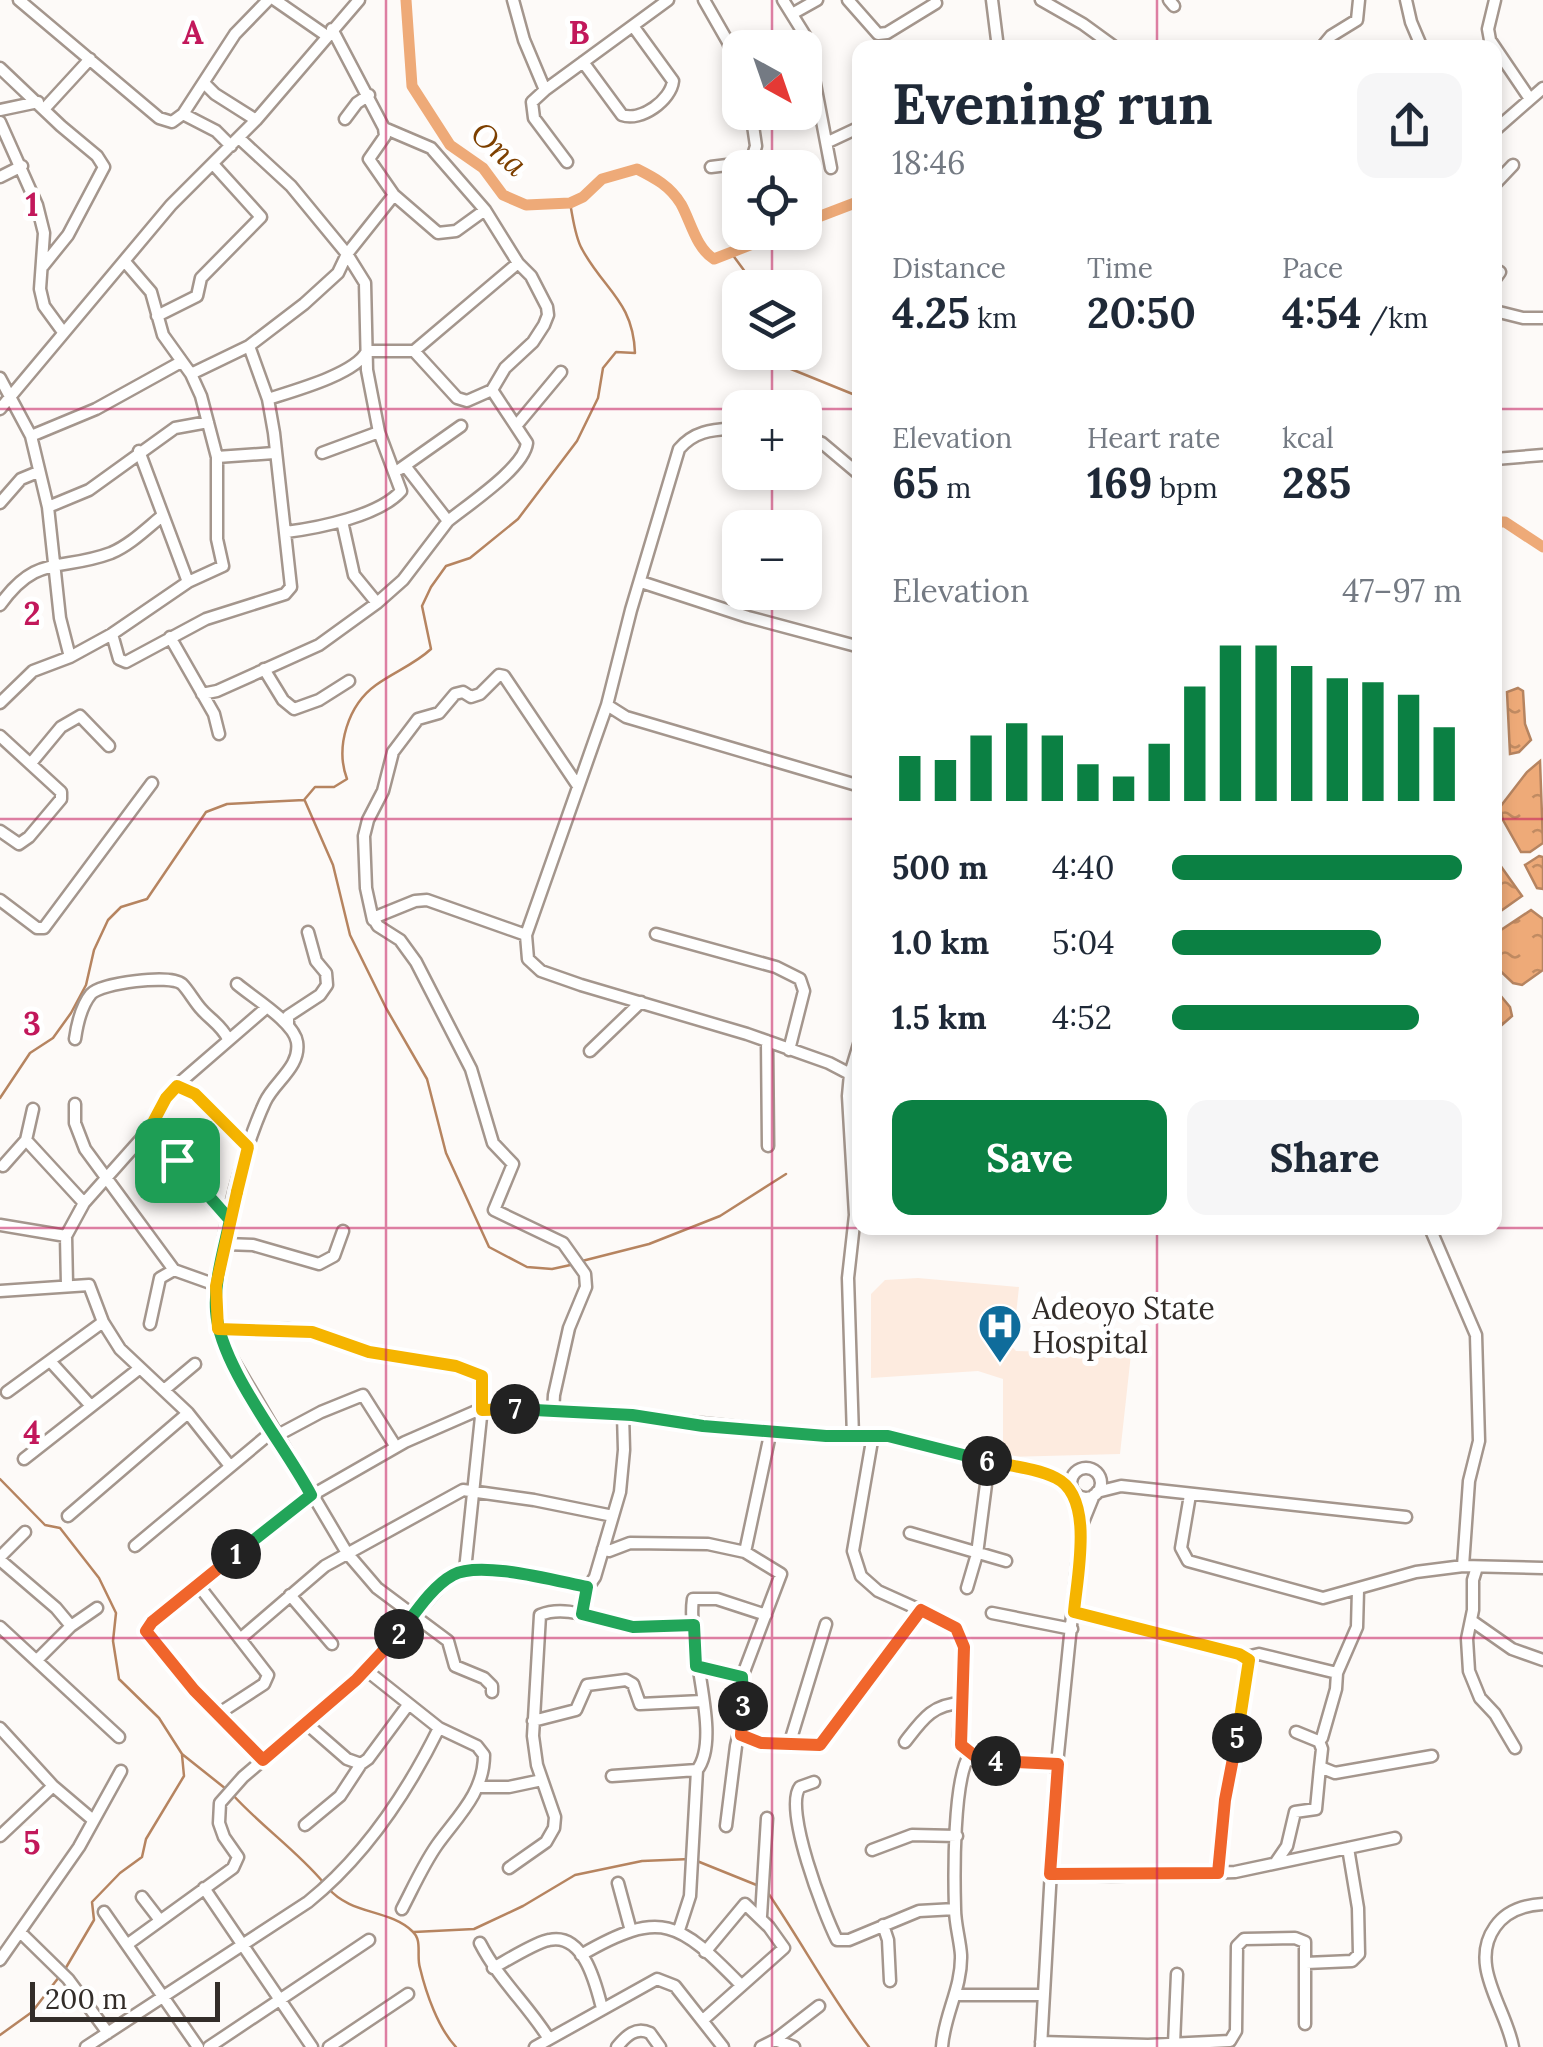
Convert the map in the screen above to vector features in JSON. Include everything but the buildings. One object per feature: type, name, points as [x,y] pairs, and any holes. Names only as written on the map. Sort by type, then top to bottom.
[{"type":"street","points":[[19,0],[159,118],[172,122],[182,114],[235,34],[271,0],[330,32],[369,95],[384,128],[384,136],[369,159],[394,195],[438,233],[456,231],[485,210]]},
{"type":"street","points":[[0,409],[170,206],[256,120],[359,0]]},
{"type":"street","points":[[513,0],[524,40],[545,90]]},
{"type":"street","points":[[567,162],[530,110],[532,102],[668,0]]},
{"type":"street","points":[[783,0],[806,37],[831,168]]},
{"type":"street","points":[[792,14],[817,0]]},
{"type":"street","points":[[848,0],[878,34],[896,28],[936,3]]},
{"type":"street","points":[[992,0],[997,40]]},
{"type":"street","points":[[1044,0],[1104,40]]},
{"type":"street","points":[[1334,40],[1357,20],[1358,0]]},
{"type":"street","points":[[1406,0],[1418,40]]},
{"type":"street","points":[[1490,40],[1488,29],[1495,0]]},
{"type":"street","points":[[706,1],[722,31]]},
{"type":"street","points":[[584,62],[622,115],[630,118],[656,106],[670,93],[674,81],[633,26]]},
{"type":"street","points":[[0,110],[41,105],[90,58]]},
{"type":"street","points":[[1502,58],[1530,99]]},
{"type":"street","points":[[0,68],[97,156],[104,167],[68,235],[43,266]]},
{"type":"street","points":[[204,82],[215,94],[256,120]]},
{"type":"street","points":[[1502,124],[1543,88]]},
{"type":"street","points":[[345,119],[369,95]]},
{"type":"street","points":[[182,114],[235,142],[292,186],[347,254],[365,283],[367,370],[379,432],[400,469],[448,520]]},
{"type":"street","points":[[0,122],[22,166],[40,219],[40,289],[44,306],[63,332]]},
{"type":"street","points":[[367,350],[414,352],[457,398],[472,400],[492,390],[506,368],[533,342],[548,316],[548,307],[530,276],[485,210],[431,148],[384,128]]},
{"type":"street","points":[[712,168],[751,162],[756,146],[754,130]]},
{"type":"street","points":[[828,142],[852,130]]},
{"type":"street","points":[[158,316],[196,296],[200,278],[261,217],[212,164]]},
{"type":"street","points":[[0,177],[22,166]]},
{"type":"street","points":[[1502,177],[1513,166]]},
{"type":"street","points":[[191,374],[249,346],[338,273],[347,254],[394,195]]},
{"type":"street","points":[[0,703],[33,671],[70,657],[112,634],[188,582],[223,566],[217,539],[216,457],[208,422],[191,374],[163,335],[151,292],[126,263]]},
{"type":"street","points":[[414,352],[518,263]]},
{"type":"street","points":[[1502,313],[1543,318]]},
{"type":"street","points":[[112,634],[119,659],[126,662],[206,618],[285,594],[291,587],[268,398],[249,346]]},
{"type":"street","points":[[268,398],[312,384],[363,360],[367,350]]},
{"type":"street","points":[[31,436],[96,409],[181,362]]},
{"type":"street","points":[[516,426],[560,372]]},
{"type":"street","points":[[0,378],[31,436],[48,507],[52,566],[70,657]]},
{"type":"street","points":[[202,694],[218,691],[319,645],[376,603],[403,580],[448,520],[524,456],[527,443],[492,390]]},
{"type":"street","points":[[48,507],[89,490],[175,428],[208,422]]},
{"type":"street","points":[[400,469],[461,426]]},
{"type":"street","points":[[722,429],[703,431],[679,449],[607,705],[526,935],[528,959],[536,968],[610,995],[767,1041],[850,1074]]},
{"type":"street","points":[[322,453],[379,432]]},
{"type":"street","points":[[822,443],[852,468]]},
{"type":"street","points":[[139,451],[188,582]]},
{"type":"street","points":[[216,457],[274,453]]},
{"type":"street","points":[[1502,458],[1543,455]]},
{"type":"street","points":[[286,532],[342,521],[393,500],[401,491],[400,469]]},
{"type":"street","points":[[0,503],[21,479],[38,472]]},
{"type":"street","points":[[0,605],[29,574],[44,566],[111,553],[162,516]]},
{"type":"street","points":[[342,521],[354,576],[376,603]]},
{"type":"street","points":[[640,582],[748,617],[852,644]]},
{"type":"street","points":[[170,636],[214,714],[218,734]]},
{"type":"street","points":[[264,668],[283,700],[294,709],[319,700],[349,681]]},
{"type":"street","points":[[553,1413],[569,1328],[586,1287],[585,1274],[559,1240],[494,1210],[513,1164],[492,1143],[471,1069],[416,962],[400,940],[373,920],[366,888],[364,836],[384,791],[394,752],[418,719],[439,713],[455,694],[476,696],[499,675],[504,676],[578,786]]},
{"type":"street","points":[[607,705],[626,716],[852,784]]},
{"type":"street","points":[[32,762],[62,727],[80,716],[109,746]]},
{"type":"street","points":[[0,736],[61,792],[61,799],[19,844],[0,831]]},
{"type":"street","points":[[0,900],[37,928],[44,928],[152,784]]},
{"type":"street","points":[[373,920],[376,914],[427,900],[526,935]]},
{"type":"street","points":[[288,1024],[288,1016],[320,995],[328,985],[308,932]]},
{"type":"street","points":[[656,934],[776,967],[800,979],[804,991],[789,1050]]},
{"type":"street","points":[[75,1039],[78,1019],[91,994],[104,986],[124,986],[156,976],[181,983],[228,1039]]},
{"type":"street","points":[[236,984],[288,1024],[297,1040],[294,1060],[268,1097],[248,1147],[216,1286],[218,1329],[236,1369],[346,1553],[377,1588],[448,1641],[454,1666],[484,1678],[492,1692]]},
{"type":"street","points":[[590,1051],[641,1002]]},
{"type":"street","points":[[67,1285],[66,1236],[84,1203],[149,1130],[177,1086],[266,1008]]},
{"type":"street","points":[[767,1041],[768,1146]]},
{"type":"street","points":[[852,1067],[848,1096],[852,1164]]},
{"type":"street","points":[[177,1086],[195,1094],[248,1147]]},
{"type":"street","points":[[75,1104],[78,1136],[174,1270],[216,1286]]},
{"type":"street","points":[[3,1166],[26,1140],[32,1110]]},
{"type":"street","points":[[149,1130],[230,1220]]},
{"type":"street","points":[[26,1140],[84,1203]]},
{"type":"street","points":[[0,1225],[66,1236]]},
{"type":"street","points":[[225,1244],[254,1246],[320,1264],[334,1256],[343,1230]]},
{"type":"street","points":[[853,1235],[848,1278],[853,1436]]},
{"type":"street","points":[[1433,1235],[1476,1335],[1479,1441],[1469,1481],[1463,1566]]},
{"type":"street","points":[[150,1324],[160,1278],[174,1270]]},
{"type":"street","points":[[0,1291],[89,1285],[103,1322],[120,1349],[188,1413],[230,1466]]},
{"type":"street","points":[[7,1392],[103,1322]]},
{"type":"street","points":[[218,1329],[312,1332],[390,1358],[467,1370],[482,1376],[465,1570]]},
{"type":"street","points":[[50,1361],[91,1406]]},
{"type":"street","points":[[164,1390],[196,1364]]},
{"type":"street","points":[[24,1458],[140,1368]]},
{"type":"street","points":[[134,1546],[274,1434],[363,1395],[396,1447]]},
{"type":"street","points":[[263,1760],[146,1631],[152,1622],[311,1495],[461,1416],[482,1410],[623,1414],[703,1426],[897,1437],[1055,1477],[1086,1498],[1121,1486]]},
{"type":"street","points":[[68,1516],[188,1413]]},
{"type":"street","points":[[582,1614],[623,1472],[623,1414]]},
{"type":"street","points":[[745,1552],[771,1430]]},
{"type":"street","points":[[873,1435],[854,1558],[861,1576],[873,1588],[956,1628],[962,1639],[965,1665],[960,1736],[961,1745],[970,1754],[996,1761],[1058,1764]]},
{"type":"street","points":[[966,1588],[977,1554],[988,1461]]},
{"type":"street","points":[[1055,1477],[1088,1468],[1121,1486],[1406,1517]]},
{"type":"street","points":[[1074,1473],[1073,1491],[1081,1527],[1058,1764],[1041,2045],[1222,2044],[1233,2038],[1236,2031],[1236,1946],[1240,1940],[1302,1940],[1306,1946],[1304,2024]]},
{"type":"street","points":[[1081,1527],[1101,1481],[1098,1474]]},
{"type":"street","points":[[240,1639],[327,1564],[463,1490],[613,1516]]},
{"type":"street","points":[[1190,1494],[1181,1548],[1188,1561],[1323,1598],[1416,1572],[1463,1566],[1543,1568]]},
{"type":"street","points":[[24,1532],[0,1558],[71,1626]]},
{"type":"street","points":[[910,1533],[1006,1560]]},
{"type":"street","points":[[327,1564],[334,1534]]},
{"type":"street","points":[[602,1549],[614,1550],[630,1543],[695,1542],[745,1552],[780,1574],[742,1677],[741,1735],[736,1746],[726,1826]]},
{"type":"street","points":[[1477,1567],[1467,1640],[1469,1672],[1515,1748]]},
{"type":"street","points":[[128,1944],[233,1868],[238,1859],[219,1823],[220,1803],[366,1670],[446,1580],[465,1570],[510,1573],[587,1587]]},
{"type":"street","points":[[199,1586],[267,1672],[264,1684],[218,1714]]},
{"type":"street","points":[[1276,1862],[1286,1846],[1295,1812],[1316,1810],[1322,1749],[1319,1741],[1336,1689],[1337,1673],[1357,1627],[1358,1590]]},
{"type":"street","points":[[290,1596],[332,1644]]},
{"type":"street","points":[[679,1930],[690,1896],[697,1770],[708,1752],[692,1603],[700,1598],[718,1599],[766,1616]]},
{"type":"street","points":[[37,1660],[71,1626],[97,1608]]},
{"type":"street","points":[[741,1735],[761,1743],[789,1746],[824,1742],[921,1610]]},
{"type":"street","points":[[509,1868],[546,1842],[554,1828],[555,1817],[534,1748],[538,1619],[547,1612],[582,1614],[633,1627],[694,1625]]},
{"type":"street","points":[[1074,1612],[1246,1658],[1259,1654],[1337,1673]]},
{"type":"street","points":[[992,1613],[1072,1630]]},
{"type":"street","points":[[1472,1621],[1512,1648],[1543,1660]]},
{"type":"street","points":[[789,1746],[826,1624]]},
{"type":"street","points":[[2,1632],[120,1736]]},
{"type":"street","points":[[1218,1873],[1228,1781],[1251,1665],[1246,1658]]},
{"type":"street","points":[[696,1666],[742,1677]]},
{"type":"street","points":[[366,1670],[439,1728],[482,1751],[485,1760],[482,1782],[466,1812],[432,1853],[402,1909]]},
{"type":"street","points":[[533,1721],[576,1710],[587,1685],[626,1680],[634,1684],[640,1704],[702,1701]]},
{"type":"street","points":[[905,1742],[928,1712],[962,1703]]},
{"type":"street","points":[[305,1825],[340,1796],[360,1764],[368,1759],[408,1705]]},
{"type":"street","points":[[308,1724],[347,1759],[360,1764]]},
{"type":"street","points":[[0,1728],[53,1786],[93,1820]]},
{"type":"street","points":[[93,2045],[335,1880],[398,1800],[439,1728]]},
{"type":"street","points":[[1296,1732],[1319,1741]]},
{"type":"street","points":[[942,2047],[961,1957],[955,1909],[957,1836],[961,1771],[970,1754]]},
{"type":"street","points":[[1320,1767],[1335,1773],[1432,1756]]},
{"type":"street","points":[[612,1776],[697,1770]]},
{"type":"street","points":[[0,1960],[79,1847],[120,1771]]},
{"type":"street","points":[[482,1782],[509,1787],[542,1780]]},
{"type":"street","points":[[814,1782],[800,1787],[794,1801],[808,1860],[837,1940],[844,1941],[919,1911],[955,1909]]},
{"type":"street","points":[[0,1836],[53,1786]]},
{"type":"street","points":[[760,1917],[767,1818]]},
{"type":"street","points":[[872,1850],[912,1835],[957,1836]]},
{"type":"street","points":[[1050,1874],[1218,1873],[1395,1838]]},
{"type":"street","points":[[1306,1964],[1352,1961],[1359,1954],[1358,1908],[1348,1848]]},
{"type":"street","points":[[618,1883],[630,1931]]},
{"type":"street","points":[[204,1888],[312,2047]]},
{"type":"street","points":[[142,1897],[159,1919]]},
{"type":"street","points":[[702,2020],[784,1950],[748,1904],[742,1906],[706,1952]]},
{"type":"street","points":[[1513,2047],[1484,1960],[1488,1936],[1506,1914],[1543,1904]]},
{"type":"street","points":[[104,1912],[198,2047]]},
{"type":"street","points":[[883,1925],[888,1940],[890,1981]]},
{"type":"street","points":[[581,1955],[645,1927],[679,1930],[740,1984]]},
{"type":"street","points":[[20,1932],[64,1974],[108,2033]]},
{"type":"street","points":[[209,2047],[368,1940]]},
{"type":"street","points":[[493,1968],[548,1940],[560,1940],[588,1964],[602,2008]]},
{"type":"street","points":[[480,1943],[493,1968],[550,2039]]},
{"type":"street","points":[[1174,2044],[1177,1974]]},
{"type":"street","points":[[536,2047],[644,1986],[664,1980],[675,1986],[723,2047]]},
{"type":"street","points":[[329,2047],[408,1994]]},
{"type":"street","points":[[956,1995],[1043,1995]]},
{"type":"street","points":[[761,2047],[818,2006]]},
{"type":"street","points":[[617,2047],[638,2030],[650,2033],[660,2047]]},
{"type":"street","points":[[775,2040],[794,2047]]},
{"type":"shaded area","name":"Adeoyo State Hospital","points":[[918,1278],[1019,1287],[1015,1324],[993,1326],[1016,1351],[1131,1354],[1120,1454],[1003,1457],[1003,1379],[978,1371],[871,1378],[871,1294],[885,1280]]},
{"type":"water","points":[[1518,688],[1523,691],[1525,724],[1531,740],[1519,752],[1510,754],[1507,692]]},
{"type":"water","points":[[1540,761],[1543,843],[1530,852],[1521,852],[1503,820],[1502,804]]},
{"type":"water","points":[[1543,857],[1543,889],[1537,888],[1525,865]]},
{"type":"water","points":[[1502,868],[1522,896],[1502,910]]},
{"type":"water","points":[[1531,910],[1543,919],[1543,970],[1522,985],[1513,983],[1502,973],[1502,929]]},
{"type":"water","points":[[1502,997],[1510,1007],[1512,1016],[1502,1025]]},
{"type":"waterway","name":"Ona","points":[[406,0],[412,86],[450,145],[483,168],[503,195],[526,205],[570,203],[602,179],[637,169],[672,192],[698,242],[714,259],[737,250]]},
{"type":"waterway","points":[[0,1098],[30,1053],[53,1038],[71,1013],[86,985],[94,950],[108,920],[121,907],[147,899],[206,812],[227,804],[304,800],[315,787],[334,787],[347,779],[344,740],[358,704],[376,685],[431,649],[422,606],[431,587],[446,566],[470,558],[518,519],[577,441],[598,398],[603,368],[616,352],[635,353],[629,321],[580,244],[570,203]]},
{"type":"waterway","name":"Ona","points":[[822,216],[852,204]]},
{"type":"waterway","points":[[732,254],[744,270]]},
{"type":"waterway","points":[[793,370],[852,394]]},
{"type":"waterway","name":"Ona","points":[[1502,522],[1543,547]]},
{"type":"waterway","points":[[305,801],[333,865],[350,935],[427,1079],[446,1153],[489,1247],[527,1267],[552,1269],[575,1264]]},
{"type":"waterway","points":[[582,1261],[649,1244],[720,1216],[786,1174]]},
{"type":"waterway","points":[[0,1479],[45,1525],[60,1528],[99,1578],[116,1613],[113,1641],[119,1679],[159,1718],[182,1754],[226,1789]]},
{"type":"waterway","points":[[64,1971],[94,1920],[92,1902],[142,1857],[146,1839],[184,1776],[182,1755]]},
{"type":"waterway","points":[[232,1794],[323,1882]]},
{"type":"waterway","points":[[414,1932],[474,1929],[575,1875],[642,1861],[690,1859]]},
{"type":"waterway","points":[[697,1861],[759,1886]]},
{"type":"waterway","points":[[328,1888],[348,1903],[403,1924],[415,1935],[429,1999],[456,2047]]},
{"type":"waterway","points":[[766,1890],[869,2047]]},
{"type":"waterway","points":[[0,2035],[32,2012],[59,1977]]},
{"type":"place","name":"Adeoyo State Hospital","points":[[1000,1364]]},
{"type":"route","points":[[177,1160],[149,1130],[177,1086],[195,1094],[248,1147],[216,1286],[216,1312],[218,1329],[312,1332],[390,1358],[456,1366],[482,1376],[482,1410],[604,1412],[703,1426],[826,1436],[897,1437],[1055,1477],[1075,1494],[1081,1527],[1074,1612],[1244,1655],[1249,1660],[1225,1800],[1218,1873],[1050,1874],[1058,1764],[996,1761],[965,1750],[960,1736],[965,1665],[962,1639],[949,1623],[921,1610],[824,1742],[812,1746],[776,1745],[741,1735],[742,1677],[696,1666],[694,1625],[622,1626],[582,1614],[587,1587],[510,1573],[465,1570],[446,1580],[356,1680],[263,1760],[194,1690],[146,1631],[152,1622],[311,1495],[236,1369],[218,1329],[216,1286],[225,1244],[230,1220],[177,1160]]}]
